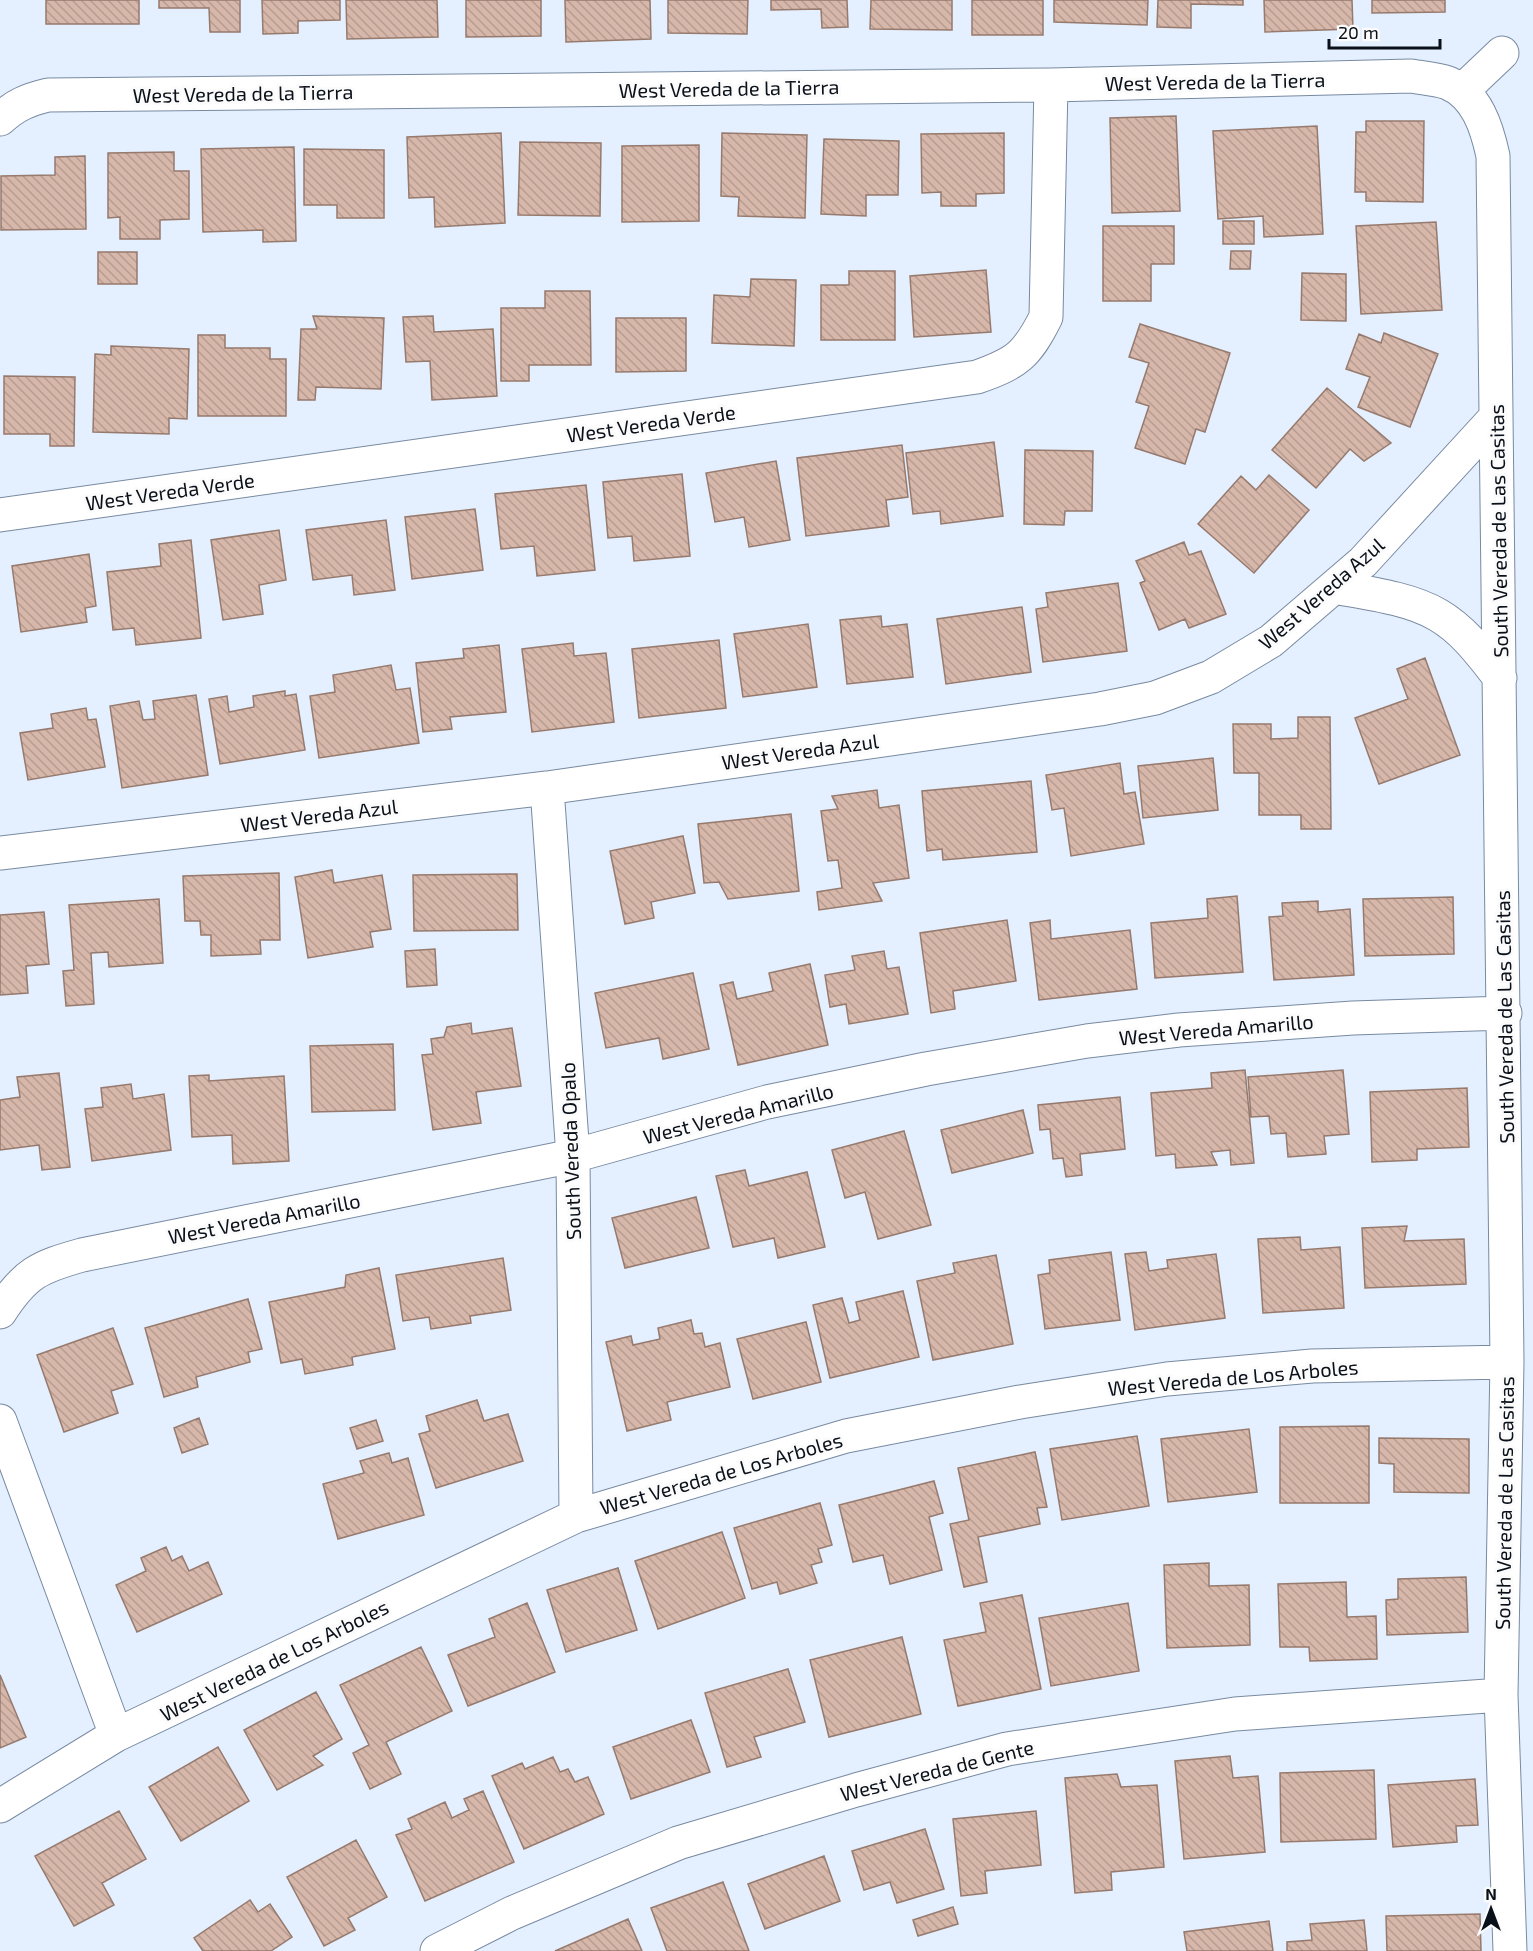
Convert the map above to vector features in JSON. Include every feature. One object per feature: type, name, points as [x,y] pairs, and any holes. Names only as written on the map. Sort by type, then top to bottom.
[{"type":"street","points":[[1462,91],[1502,53]]},
{"type":"street","name":"West Vereda de la Tierra","points":[[0,120],[28,100],[48,95],[1051,85],[1411,76],[1447,82],[1462,91]]},
{"type":"street","name":"West Vereda Verde","points":[[0,515],[977,377],[999,369],[1019,358],[1035,340],[1046,317],[1051,85]]},
{"type":"street","name":"South Vereda de Las Casitas","points":[[1462,91],[1479,113],[1488,134],[1493,156],[1507,1362],[1501,1695],[1510,1951]]},
{"type":"street","name":"West Vereda Azul","points":[[0,853],[547,788],[1100,709],[1155,698],[1211,677],[1271,641],[1363,562],[1496,417]]},
{"type":"street","points":[[1334,586],[1394,598],[1438,615],[1471,641],[1500,678]]},
{"type":"street","name":"South Vereda Opalo","points":[[547,788],[573,1156],[576,1516]]},
{"type":"street","name":"West Vereda Amarillo","points":[[3,1303],[26,1280],[48,1265],[82,1255],[573,1156],[767,1102],[926,1069],[1087,1041],[1179,1030],[1353,1018],[1504,1013]]},
{"type":"street","name":"West Vereda de Los Arboles","points":[[0,1806],[116,1736],[576,1516],[846,1436],[1020,1402],[1167,1379],[1301,1367],[1507,1362]]},
{"type":"street","points":[[0,1421],[116,1736]]},
{"type":"street","name":"West Vereda de Gente","points":[[436,1951],[512,1913],[678,1843],[856,1790],[1007,1749],[1235,1714],[1501,1695]]},
{"type":"building","points":[[46,0],[139,0],[139,24],[46,24]]},
{"type":"building","points":[[159,0],[240,0],[240,32],[210,32],[209,8],[159,8]]},
{"type":"building","points":[[262,0],[340,0],[340,20],[298,21],[298,33],[263,34]]},
{"type":"building","points":[[346,0],[437,0],[438,37],[347,39]]},
{"type":"building","points":[[466,0],[541,0],[541,36],[466,37]]},
{"type":"building","points":[[565,0],[650,0],[651,39],[566,42]]},
{"type":"building","points":[[668,0],[748,0],[747,34],[668,33]]},
{"type":"building","points":[[771,0],[847,0],[848,27],[822,28],[821,9],[771,10]]},
{"type":"building","points":[[871,0],[952,0],[952,30],[870,29]]},
{"type":"building","points":[[972,0],[1043,0],[1043,35],[972,35]]},
{"type":"building","points":[[1054,0],[1148,0],[1147,25],[1054,22]]},
{"type":"building","points":[[1158,0],[1243,0],[1243,5],[1191,4],[1191,28],[1157,27]]},
{"type":"building","points":[[1264,0],[1352,0],[1353,29],[1265,32]]},
{"type":"building","points":[[1372,0],[1445,0],[1445,12],[1372,13]]},
{"type":"building","points":[[1176,116],[1180,211],[1112,213],[1110,118]]},
{"type":"building","points":[[1366,121],[1424,121],[1423,202],[1366,201],[1366,192],[1355,192],[1356,132],[1366,132]]},
{"type":"building","points":[[1317,126],[1323,234],[1264,237],[1263,216],[1218,219],[1213,131]]},
{"type":"building","points":[[501,133],[505,223],[435,227],[434,197],[409,198],[407,137]]},
{"type":"building","points":[[722,133],[807,135],[805,218],[738,216],[739,197],[721,196]]},
{"type":"building","points":[[1004,133],[1004,193],[976,194],[976,206],[941,206],[941,192],[922,193],[921,134]]},
{"type":"building","points":[[824,139],[899,141],[898,195],[866,195],[866,216],[821,214]]},
{"type":"building","points":[[520,142],[601,143],[600,216],[518,215]]},
{"type":"building","points":[[699,145],[699,221],[622,222],[622,146]]},
{"type":"building","points":[[294,147],[296,241],[263,242],[263,230],[203,232],[201,149]]},
{"type":"building","points":[[304,149],[384,150],[384,218],[337,218],[337,205],[304,205]]},
{"type":"building","points":[[174,152],[174,171],[189,171],[189,219],[160,220],[160,239],[120,239],[120,217],[108,218],[108,153]]},
{"type":"building","points":[[85,156],[86,229],[1,230],[1,176],[55,175],[55,157]]},
{"type":"building","points":[[1223,221],[1254,221],[1254,244],[1223,244]]},
{"type":"building","points":[[1436,222],[1442,310],[1361,314],[1356,226]]},
{"type":"building","points":[[1103,226],[1174,226],[1174,264],[1151,264],[1151,301],[1103,301]]},
{"type":"building","points":[[1231,251],[1251,251],[1250,269],[1230,269]]},
{"type":"building","points":[[98,252],[137,252],[137,284],[98,284]]},
{"type":"building","points":[[986,270],[991,332],[914,337],[910,276]]},
{"type":"building","points":[[849,271],[895,271],[895,340],[821,340],[821,285],[849,285]]},
{"type":"building","points":[[1302,273],[1346,274],[1346,321],[1301,320]]},
{"type":"building","points":[[751,279],[796,280],[794,346],[712,343],[714,295],[750,297]]},
{"type":"building","points":[[545,291],[590,291],[591,365],[529,365],[529,381],[501,381],[501,308],[545,308]]},
{"type":"building","points":[[313,316],[384,318],[381,389],[316,387],[315,400],[298,400],[301,329],[317,329]]},
{"type":"building","points":[[433,316],[434,332],[493,329],[497,396],[432,400],[430,361],[406,362],[403,317]]},
{"type":"building","points":[[616,318],[686,318],[686,371],[616,372]]},
{"type":"building","points":[[1140,324],[1230,353],[1205,432],[1196,429],[1185,464],[1135,448],[1149,406],[1136,402],[1149,363],[1129,357]]},
{"type":"building","points":[[1384,333],[1438,354],[1410,427],[1358,407],[1370,377],[1346,369],[1359,334],[1381,343]]},
{"type":"building","points":[[198,335],[225,335],[225,348],[270,348],[270,359],[286,359],[286,416],[198,416]]},
{"type":"building","points":[[111,346],[189,349],[187,419],[169,418],[169,434],[93,432],[95,354],[111,355]]},
{"type":"building","points":[[4,376],[75,377],[74,446],[50,446],[50,434],[4,434]]},
{"type":"building","points":[[1327,388],[1391,443],[1364,461],[1350,449],[1316,488],[1272,450]]},
{"type":"building","points":[[994,442],[1003,516],[941,524],[940,511],[913,514],[906,453]]},
{"type":"building","points":[[902,445],[908,497],[886,500],[889,526],[806,536],[797,458]]},
{"type":"building","points":[[1025,450],[1093,451],[1092,511],[1065,511],[1064,525],[1024,524]]},
{"type":"building","points":[[776,461],[790,540],[749,547],[744,517],[715,522],[706,473]]},
{"type":"building","points":[[682,474],[690,556],[634,561],[632,536],[608,538],[603,482]]},
{"type":"building","points":[[1269,475],[1309,510],[1254,573],[1198,524],[1241,476],[1256,490]]},
{"type":"building","points":[[586,485],[595,570],[537,576],[534,546],[501,549],[495,494]]},
{"type":"building","points":[[475,509],[483,570],[412,579],[405,517]]},
{"type":"building","points":[[386,520],[395,590],[354,595],[352,575],[313,580],[306,530]]},
{"type":"building","points":[[279,530],[286,580],[259,585],[263,614],[223,620],[211,540]]},
{"type":"building","points":[[191,540],[201,638],[136,645],[134,628],[113,630],[107,572],[161,566],[159,544]]},
{"type":"building","points":[[1184,542],[1189,555],[1201,551],[1226,614],[1189,628],[1185,619],[1159,630],[1140,583],[1145,581],[1136,561]]},
{"type":"building","points":[[89,554],[96,606],[85,608],[87,622],[21,632],[12,566]]},
{"type":"building","points":[[1118,583],[1127,651],[1043,662],[1036,609],[1048,607],[1046,593]]},
{"type":"building","points":[[1022,607],[1031,672],[946,684],[937,619]]},
{"type":"building","points":[[881,616],[882,627],[907,624],[913,677],[847,684],[840,620]]},
{"type":"building","points":[[808,624],[817,687],[743,697],[734,634]]},
{"type":"building","points":[[719,640],[726,708],[639,718],[632,649]]},
{"type":"building","points":[[573,643],[574,656],[606,653],[614,722],[532,732],[522,649]]},
{"type":"building","points":[[499,645],[506,712],[450,717],[452,729],[423,732],[416,663],[464,658],[463,649]]},
{"type":"building","points":[[1425,658],[1460,755],[1379,784],[1355,718],[1408,699],[1397,669]]},
{"type":"building","points":[[391,665],[396,690],[410,688],[419,743],[319,758],[310,696],[335,692],[333,675]]},
{"type":"building","points":[[285,691],[285,696],[296,694],[305,750],[220,764],[209,699],[227,696],[229,712],[254,707],[253,696]]},
{"type":"building","points":[[196,695],[208,775],[122,788],[110,706],[139,701],[143,720],[155,719],[153,701]]},
{"type":"building","points":[[86,708],[88,720],[96,719],[105,767],[28,780],[20,733],[53,728],[51,714]]},
{"type":"building","points":[[1298,717],[1330,717],[1331,829],[1301,829],[1301,815],[1259,815],[1259,773],[1234,773],[1233,724],[1271,724],[1271,739],[1298,738]]},
{"type":"building","points":[[1213,758],[1218,810],[1143,818],[1138,766]]},
{"type":"building","points":[[1120,763],[1124,794],[1135,792],[1144,844],[1071,856],[1064,808],[1052,810],[1046,775]]},
{"type":"building","points":[[1031,781],[1037,852],[943,860],[942,849],[927,851],[922,791]]},
{"type":"building","points":[[877,790],[879,808],[899,805],[909,878],[873,883],[882,901],[819,910],[817,892],[842,888],[838,860],[828,861],[821,811],[838,809],[832,796]]},
{"type":"building","points":[[791,814],[799,891],[728,899],[719,882],[704,883],[698,824]]},
{"type":"building","points":[[683,836],[695,893],[651,902],[654,918],[625,924],[610,851]]},
{"type":"building","points":[[332,870],[334,883],[382,875],[391,929],[370,932],[373,947],[308,958],[295,877]]},
{"type":"building","points":[[279,873],[280,940],[260,940],[261,954],[211,956],[211,935],[201,935],[200,921],[185,921],[183,876]]},
{"type":"building","points":[[517,874],[518,930],[414,931],[413,875]]},
{"type":"building","points":[[1237,896],[1243,972],[1155,978],[1151,923],[1208,918],[1207,899]]},
{"type":"building","points":[[1453,897],[1454,954],[1365,956],[1363,899]]},
{"type":"building","points":[[159,899],[163,963],[109,967],[108,952],[91,953],[94,1004],[66,1006],[63,971],[74,970],[69,905]]},
{"type":"building","points":[[1318,901],[1318,912],[1350,909],[1354,975],[1274,980],[1269,917],[1283,916],[1282,903]]},
{"type":"building","points":[[44,912],[49,964],[26,966],[28,993],[0,995],[0,915]]},
{"type":"building","points":[[1007,920],[1016,981],[953,991],[955,1009],[931,1013],[920,933]]},
{"type":"building","points":[[1050,920],[1051,939],[1130,930],[1137,989],[1039,1000],[1030,923]]},
{"type":"building","points":[[435,949],[437,985],[407,987],[405,951]]},
{"type":"building","points":[[884,951],[887,969],[899,967],[908,1014],[849,1024],[846,1004],[830,1007],[825,975],[855,970],[852,956]]},
{"type":"building","points":[[810,964],[828,1045],[738,1065],[720,985],[733,982],[737,999],[773,991],[769,973]]},
{"type":"building","points":[[693,973],[709,1049],[663,1059],[659,1038],[606,1048],[595,993]]},
{"type":"building","points":[[471,1023],[472,1034],[512,1028],[521,1086],[476,1092],[481,1123],[433,1130],[422,1055],[433,1054],[431,1039],[444,1037],[447,1027]]},
{"type":"building","points":[[393,1044],[395,1110],[312,1112],[310,1046]]},
{"type":"building","points":[[1245,1070],[1254,1163],[1231,1165],[1230,1150],[1211,1152],[1217,1165],[1176,1168],[1175,1154],[1156,1156],[1151,1093],[1212,1088],[1211,1073]]},
{"type":"building","points":[[1343,1070],[1349,1134],[1324,1136],[1326,1154],[1288,1157],[1286,1133],[1271,1134],[1269,1116],[1251,1117],[1248,1077]]},
{"type":"building","points":[[59,1073],[70,1167],[42,1170],[39,1145],[0,1150],[0,1100],[20,1097],[17,1077]]},
{"type":"building","points":[[209,1075],[209,1081],[284,1076],[289,1161],[233,1164],[232,1135],[192,1137],[189,1076]]},
{"type":"building","points":[[131,1084],[133,1099],[164,1094],[171,1150],[92,1161],[85,1109],[103,1107],[101,1088]]},
{"type":"building","points":[[1467,1088],[1469,1147],[1417,1149],[1417,1160],[1372,1162],[1370,1092]]},
{"type":"building","points":[[1120,1097],[1125,1149],[1080,1154],[1082,1175],[1066,1177],[1063,1158],[1053,1159],[1050,1129],[1040,1130],[1038,1105]]},
{"type":"building","points":[[1023,1110],[1033,1153],[952,1173],[941,1130]]},
{"type":"building","points":[[904,1131],[931,1225],[878,1239],[865,1192],[845,1198],[832,1150]]},
{"type":"building","points":[[745,1170],[749,1186],[807,1172],[825,1247],[778,1258],[774,1238],[733,1247],[716,1176]]},
{"type":"building","points":[[696,1197],[709,1248],[625,1268],[612,1218]]},
{"type":"building","points":[[1407,1226],[1404,1241],[1464,1239],[1466,1284],[1365,1288],[1362,1228]]},
{"type":"building","points":[[1300,1237],[1301,1250],[1340,1247],[1344,1308],[1263,1313],[1258,1239]]},
{"type":"building","points":[[1111,1252],[1120,1320],[1045,1329],[1038,1275],[1050,1273],[1049,1260]]},
{"type":"building","points":[[1146,1252],[1149,1271],[1168,1268],[1167,1260],[1216,1254],[1225,1318],[1135,1330],[1125,1254]]},
{"type":"building","points":[[996,1255],[1013,1344],[933,1360],[917,1281],[955,1273],[953,1263]]},
{"type":"building","points":[[503,1258],[511,1310],[470,1316],[471,1323],[431,1329],[429,1317],[403,1321],[396,1275]]},
{"type":"building","points":[[379,1268],[395,1349],[352,1357],[353,1365],[305,1374],[302,1359],[281,1363],[269,1302],[345,1287],[346,1275]]},
{"type":"building","points":[[903,1291],[919,1357],[830,1378],[813,1305],[842,1298],[849,1323],[860,1320],[856,1302]]},
{"type":"building","points":[[248,1299],[262,1349],[248,1352],[250,1362],[196,1377],[198,1387],[164,1397],[145,1328]]},
{"type":"building","points":[[691,1320],[694,1334],[702,1333],[705,1347],[720,1343],[730,1387],[667,1402],[671,1420],[627,1431],[606,1342],[631,1336],[633,1345],[660,1339],[658,1328]]},
{"type":"building","points":[[806,1322],[821,1382],[753,1399],[737,1339]]},
{"type":"building","points":[[113,1328],[133,1384],[111,1391],[118,1413],[64,1432],[37,1355]]},
{"type":"building","points":[[477,1400],[484,1421],[508,1414],[523,1461],[436,1488],[419,1434],[430,1431],[426,1416]]},
{"type":"building","points":[[199,1418],[208,1444],[182,1453],[174,1428]]},
{"type":"building","points":[[376,1420],[383,1441],[357,1449],[350,1428]]},
{"type":"building","points":[[1369,1426],[1369,1503],[1280,1503],[1280,1427]]},
{"type":"building","points":[[1249,1429],[1257,1492],[1168,1502],[1161,1439]]},
{"type":"building","points":[[1137,1436],[1149,1506],[1062,1520],[1050,1449]]},
{"type":"building","points":[[1379,1438],[1469,1439],[1469,1493],[1394,1492],[1394,1464],[1379,1463]]},
{"type":"building","points":[[1035,1452],[1047,1507],[1037,1508],[1040,1524],[978,1537],[987,1582],[964,1587],[950,1524],[969,1520],[958,1468]]},
{"type":"building","points":[[389,1453],[392,1463],[408,1458],[424,1515],[338,1539],[323,1484],[364,1473],[360,1461]]},
{"type":"building","points":[[934,1481],[943,1513],[929,1517],[942,1570],[890,1584],[883,1555],[853,1562],[839,1505]]},
{"type":"building","points":[[820,1503],[832,1545],[818,1549],[822,1562],[811,1565],[817,1583],[780,1594],[777,1582],[752,1589],[734,1528]]},
{"type":"building","points":[[722,1532],[745,1598],[658,1629],[635,1561]]},
{"type":"building","points":[[166,1547],[172,1561],[182,1556],[189,1571],[208,1562],[222,1594],[137,1632],[116,1585],[146,1571],[141,1558]]},
{"type":"building","points":[[1209,1563],[1209,1586],[1249,1585],[1250,1645],[1167,1648],[1164,1565]]},
{"type":"building","points":[[618,1568],[637,1630],[566,1652],[547,1590]]},
{"type":"building","points":[[1466,1577],[1468,1632],[1387,1635],[1386,1600],[1398,1599],[1398,1579]]},
{"type":"building","points":[[1346,1582],[1347,1617],[1376,1616],[1377,1659],[1310,1661],[1309,1647],[1280,1647],[1278,1584]]},
{"type":"building","points":[[1022,1595],[1041,1689],[958,1706],[944,1640],[986,1632],[980,1603]]},
{"type":"building","points":[[527,1603],[555,1672],[468,1706],[448,1655],[495,1637],[489,1619]]},
{"type":"building","points":[[1128,1603],[1139,1671],[1051,1686],[1039,1618]]},
{"type":"building","points":[[902,1637],[921,1714],[829,1737],[810,1660]]},
{"type":"building","points":[[421,1647],[452,1711],[386,1742],[401,1774],[370,1789],[353,1753],[369,1745],[340,1685]]},
{"type":"building","points":[[788,1669],[805,1722],[754,1737],[761,1757],[727,1767],[705,1693]]},
{"type":"building","points":[[0,1675],[26,1737],[0,1748]]},
{"type":"building","points":[[316,1692],[342,1739],[313,1756],[323,1765],[277,1790],[244,1730]]},
{"type":"building","points":[[691,1720],[710,1772],[631,1799],[613,1747]]},
{"type":"building","points":[[218,1747],[249,1801],[181,1841],[149,1787]]},
{"type":"building","points":[[1230,1756],[1233,1778],[1258,1776],[1265,1852],[1184,1859],[1175,1761]]},
{"type":"building","points":[[553,1757],[560,1772],[568,1769],[575,1782],[588,1777],[604,1814],[524,1849],[492,1776],[522,1763],[525,1769]]},
{"type":"building","points":[[1374,1770],[1376,1839],[1281,1842],[1280,1773]]},
{"type":"building","points":[[1117,1774],[1121,1787],[1157,1785],[1164,1867],[1111,1872],[1112,1890],[1075,1893],[1065,1778]]},
{"type":"building","points":[[1475,1779],[1478,1825],[1456,1826],[1457,1842],[1393,1847],[1388,1785]]},
{"type":"building","points":[[483,1791],[514,1862],[425,1901],[396,1835],[412,1829],[408,1819],[445,1802],[452,1818],[469,1810],[464,1799]]},
{"type":"building","points":[[119,1811],[146,1859],[102,1883],[114,1905],[74,1926],[35,1856]]},
{"type":"building","points":[[1036,1811],[1041,1865],[985,1871],[987,1893],[961,1896],[953,1819]]},
{"type":"building","points":[[925,1829],[944,1889],[897,1903],[890,1882],[864,1890],[852,1851]]},
{"type":"building","points":[[356,1840],[387,1897],[348,1918],[355,1930],[324,1946],[287,1877]]},
{"type":"building","points":[[824,1856],[840,1901],[765,1929],[748,1884]]},
{"type":"building","points":[[723,1882],[749,1951],[667,1951],[651,1908]]},
{"type":"building","points":[[250,1900],[258,1912],[270,1904],[292,1937],[271,1951],[203,1951],[194,1938]]},
{"type":"building","points":[[953,1907],[958,1924],[918,1936],[913,1920]]},
{"type":"building","points":[[1480,1914],[1481,1951],[1387,1951],[1386,1916]]},
{"type":"building","points":[[628,1919],[642,1951],[555,1951]]},
{"type":"building","points":[[1364,1920],[1367,1951],[1287,1951],[1287,1942],[1312,1940],[1310,1924]]},
{"type":"building","points":[[1269,1921],[1273,1951],[1187,1951],[1184,1932]]}]
